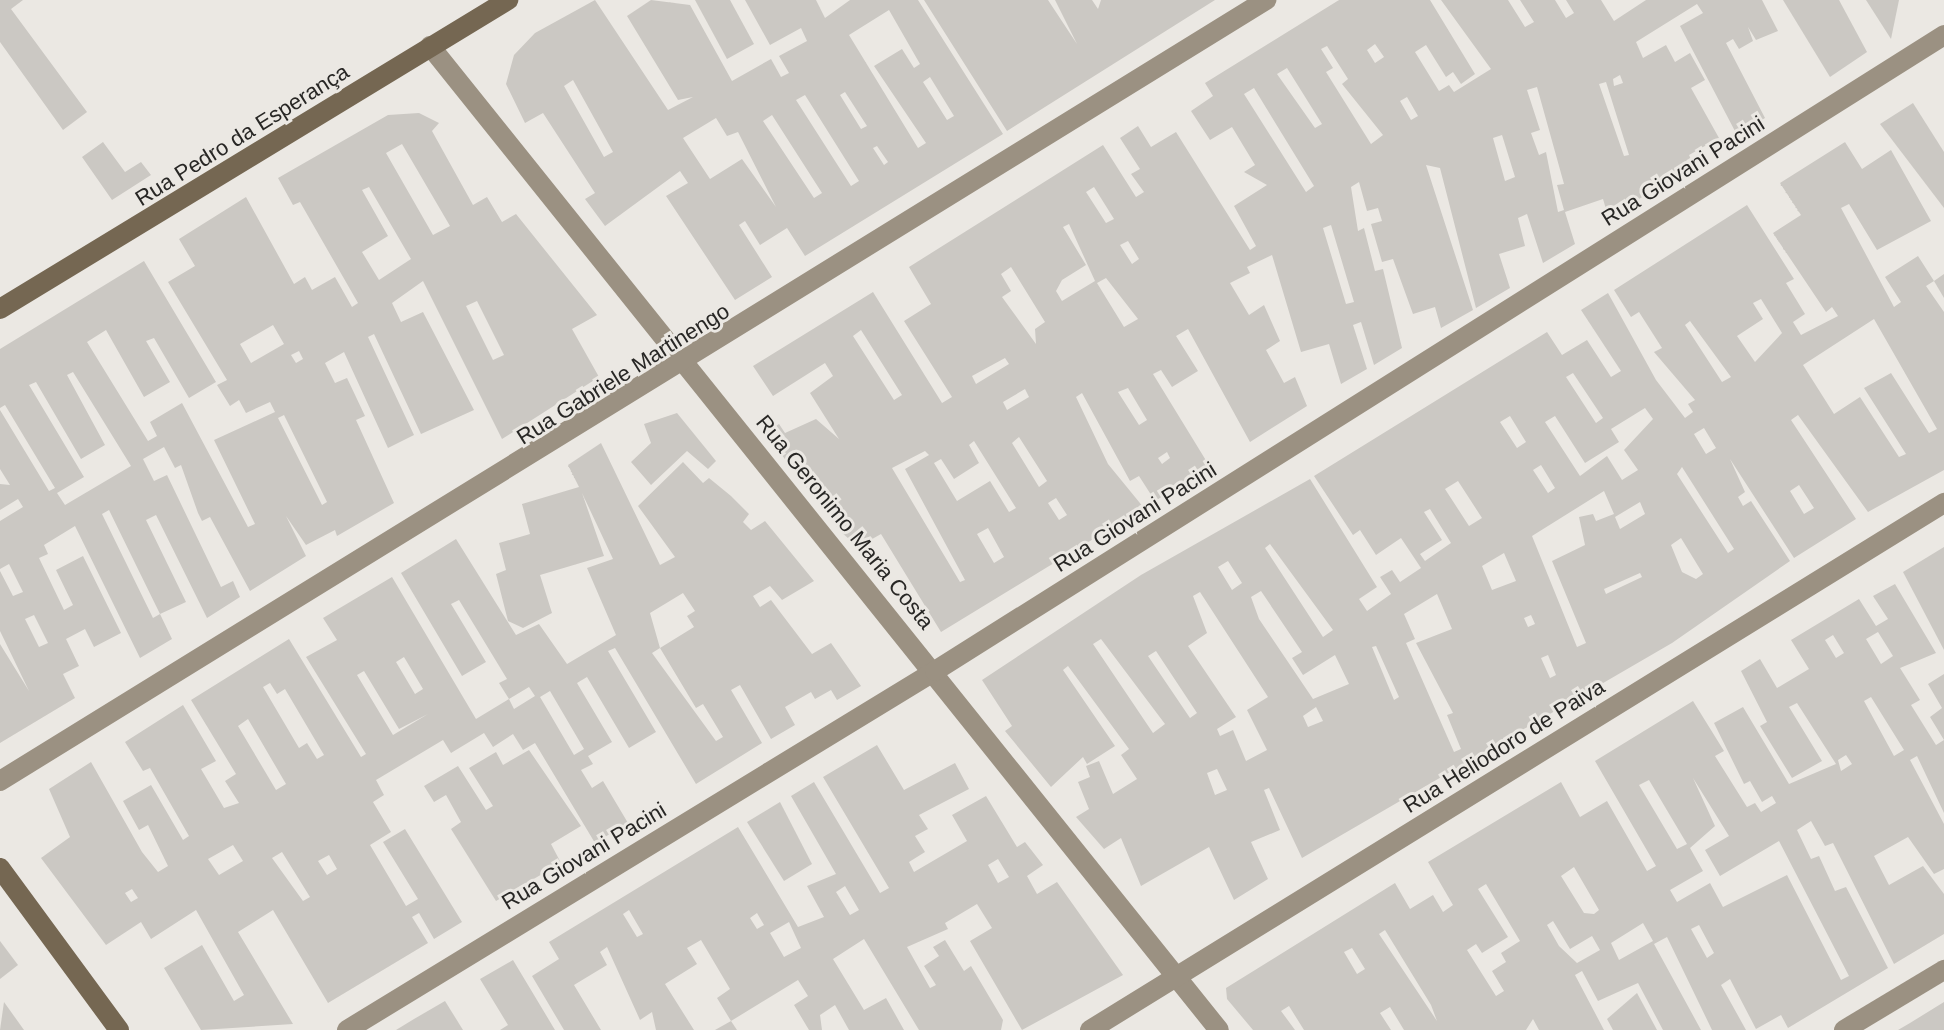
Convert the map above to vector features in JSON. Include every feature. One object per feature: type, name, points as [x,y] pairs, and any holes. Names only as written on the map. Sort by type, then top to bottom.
[{"type":"main road","name":"Rua Pedro da Esperança","points":[[0,309],[508,0]]},
{"type":"main road","points":[[0,868],[119,1030]]},
{"type":"street","name":"Rua Gabriele Martinengo","points":[[0,781],[686,364],[1266,0]]},
{"type":"street","name":"Rua Giovani Pacini","points":[[347,1030],[935,671],[1944,35]]},
{"type":"street","name":"Rua Geronimo Maria Costa","points":[[430,46],[935,671],[1219,1030]]},
{"type":"street","name":"Rua Heliodoro de Paiva","points":[[1090,1030],[1944,503]]},
{"type":"street","points":[[1844,1030],[1944,970]]},
{"type":"building","points":[[0,0],[23,0],[11,9],[87,112],[63,130],[0,42]]},
{"type":"building","points":[[595,0],[668,110],[693,97],[678,100],[627,16],[651,0],[690,5],[732,81],[771,59],[781,77],[789,73],[779,56],[807,41],[801,28],[770,45],[745,0],[816,0],[825,18],[850,0],[918,0],[1003,134],[805,256],[787,228],[760,245],[745,221],[739,225],[772,277],[735,300],[666,196],[688,183],[680,171],[605,226],[585,199],[595,193],[543,113],[525,123],[506,84],[514,55],[535,33]],"holes":[[[889,10],[920,64],[914,68],[902,49],[874,66],[926,143],[918,148],[849,35]],[[930,77],[954,116],[947,120],[923,82]],[[573,80],[613,152],[604,157],[564,86]],[[845,92],[867,126],[861,129],[840,95]],[[805,95],[859,181],[851,186],[796,100]],[[772,115],[822,193],[814,198],[763,121]],[[716,118],[727,136],[738,132],[776,207],[742,159],[710,179],[683,138]],[[877,146],[888,162],[884,165],[873,148]]]},
{"type":"building","points":[[695,0],[730,0],[754,44],[727,59]]},
{"type":"building","points":[[924,0],[1048,0],[1077,44],[1055,0],[1092,0],[1098,9],[1101,0],[1215,0],[1007,131]]},
{"type":"building","points":[[1339,0],[1430,0],[1475,74],[1461,84],[1453,72],[1446,77],[1426,45],[1415,52],[1439,91],[1449,85],[1454,92],[1491,69],[1441,0],[1508,0],[1525,27],[1534,22],[1520,0],[1555,0],[1566,18],[1574,13],[1566,0],[1601,0],[1614,21],[1646,0],[1762,0],[1778,31],[1756,40],[1748,27],[1753,41],[1739,49],[1733,39],[1726,43],[1765,118],[1737,135],[1680,26],[1703,13],[1697,4],[1636,42],[1643,58],[1666,45],[1675,62],[1690,53],[1705,80],[1691,88],[1719,138],[1689,155],[1695,168],[1608,216],[1603,199],[1565,212],[1575,244],[1543,263],[1527,214],[1518,218],[1525,246],[1499,254],[1510,288],[1476,308],[1440,168],[1426,165],[1473,310],[1441,328],[1435,307],[1413,314],[1393,259],[1382,262],[1371,224],[1382,221],[1378,208],[1367,211],[1359,182],[1351,187],[1358,231],[1364,228],[1375,271],[1383,269],[1402,348],[1374,365],[1361,322],[1353,325],[1367,369],[1341,384],[1329,344],[1301,352],[1272,255],[1247,267],[1250,273],[1230,283],[1249,315],[1264,305],[1280,341],[1266,350],[1284,383],[1295,377],[1307,406],[1250,442],[1188,329],[1176,336],[1198,371],[1172,387],[1161,370],[1153,374],[1210,467],[1155,501],[1139,476],[1130,481],[1082,393],[1076,397],[1108,464],[1144,508],[941,632],[881,534],[858,547],[840,531],[765,433],[779,424],[785,433],[816,419],[839,439],[810,393],[833,376],[825,363],[773,396],[753,366],[873,292],[942,403],[952,397],[904,321],[931,304],[909,267],[1103,145],[1136,197],[1144,192],[1131,174],[1140,169],[1120,138],[1138,126],[1151,147],[1176,132],[1250,250],[1256,246],[1234,206],[1267,185],[1244,172],[1255,165],[1232,127],[1210,140],[1191,111],[1213,96],[1205,83]],"holes":[[[1375,44],[1384,57],[1375,63],[1367,50]],[[1327,46],[1348,79],[1342,84],[1383,135],[1371,144],[1326,72],[1333,68],[1321,49]],[[1287,68],[1322,124],[1315,128],[1277,74]],[[1620,75],[1623,83],[1614,86],[1613,79]],[[1606,82],[1629,155],[1624,156],[1599,84]],[[1537,87],[1564,184],[1557,185],[1564,210],[1558,212],[1546,152],[1539,155],[1531,133],[1540,130],[1527,90]],[[1254,88],[1314,186],[1306,192],[1244,94]],[[1407,97],[1418,116],[1411,120],[1400,101]],[[1502,135],[1515,177],[1505,181],[1493,138]],[[1094,187],[1114,219],[1106,223],[1086,192]],[[1069,224],[1095,281],[1062,301],[1056,291],[1062,280],[1086,265],[1063,227]],[[1331,225],[1354,302],[1346,304],[1323,228]],[[1128,241],[1139,259],[1132,264],[1120,245]],[[1011,267],[1045,322],[1035,329],[1036,344],[1002,297],[1011,291],[1001,274]],[[1106,278],[1138,319],[1124,327],[1097,283]],[[861,330],[902,395],[894,400],[853,336]],[[1005,358],[1009,364],[976,384],[972,376]],[[1128,388],[1147,420],[1139,425],[1118,392]],[[1025,389],[1029,397],[1007,410],[1003,402]],[[1019,437],[1047,481],[1039,487],[1012,443]],[[974,441],[1016,508],[1009,512],[990,481],[957,501],[934,463],[941,459],[954,479],[979,463],[969,445]],[[925,451],[929,455],[905,469],[965,580],[960,582],[892,468]],[[1167,452],[1170,458],[1162,464],[1158,458]],[[1056,498],[1067,515],[1059,520],[1048,503]],[[988,528],[1004,557],[994,563],[977,534]]]},
{"type":"building","points":[[1783,0],[1839,0],[1867,52],[1830,77]]},
{"type":"building","points":[[1866,0],[1899,0],[1891,39]]},
{"type":"building","points":[[1913,103],[1944,152],[1944,208],[1880,124]]},
{"type":"building","points":[[419,113],[439,123],[432,131],[473,205],[487,197],[502,222],[516,214],[597,315],[572,329],[599,377],[502,439],[423,281],[392,303],[401,322],[423,312],[474,410],[421,434],[374,334],[368,337],[414,435],[388,448],[344,352],[325,363],[335,383],[347,378],[365,416],[356,420],[394,503],[337,536],[335,530],[306,545],[286,516],[306,556],[250,591],[210,517],[202,521],[181,465],[175,468],[164,447],[143,459],[154,481],[167,475],[221,587],[233,581],[240,597],[207,618],[156,515],[146,520],[186,602],[160,614],[172,639],[140,658],[75,526],[44,545],[48,554],[39,558],[64,610],[73,605],[56,570],[83,556],[121,633],[94,647],[85,629],[66,639],[79,666],[63,674],[75,698],[0,743],[0,644],[29,691],[0,631],[0,571],[13,596],[23,592],[9,564],[0,569],[0,521],[23,507],[18,499],[0,510],[0,484],[10,485],[0,469],[0,410],[49,491],[55,488],[5,405],[0,408],[0,349],[144,261],[216,382],[189,398],[154,338],[146,341],[170,382],[144,397],[106,330],[87,342],[148,441],[157,436],[150,422],[182,403],[248,527],[255,524],[214,440],[275,412],[270,402],[246,413],[239,400],[230,406],[217,385],[227,380],[168,282],[195,266],[179,239],[246,197],[294,284],[305,277],[312,290],[335,277],[352,307],[358,303],[300,202],[293,205],[278,178],[388,115]],"holes":[[[402,144],[450,226],[433,235],[386,153]],[[369,187],[411,259],[379,280],[362,252],[388,236],[362,190]],[[477,301],[504,355],[493,360],[466,306]],[[273,325],[284,344],[251,363],[240,344]],[[299,351],[303,359],[296,363],[291,355]],[[73,372],[131,466],[65,505],[57,493],[84,477],[29,385],[36,382],[81,459],[105,445],[67,375]],[[284,415],[327,502],[322,505],[278,418]],[[109,510],[160,614],[153,618],[102,514]],[[34,615],[48,643],[39,647],[25,619]]]},
{"type":"building","points":[[103,142],[125,172],[141,162],[151,175],[112,200],[82,157]]},
{"type":"building","points":[[1845,142],[1862,169],[1891,150],[1931,221],[1877,250],[1849,204],[1841,208],[1894,307],[1901,302],[1885,277],[1918,256],[1934,281],[1926,286],[1944,312],[1944,470],[1868,512],[1798,415],[1791,420],[1856,519],[1794,558],[1730,459],[1745,492],[1738,497],[1743,506],[1751,501],[1790,561],[1672,643],[1302,858],[1269,788],[1264,790],[1280,830],[1251,842],[1268,879],[1234,900],[1209,847],[1141,886],[1121,838],[1104,849],[1076,817],[1089,809],[1078,782],[1090,777],[1086,766],[1099,761],[1113,794],[1137,779],[1121,755],[1129,749],[1068,666],[1063,670],[1115,746],[1087,764],[1083,757],[1051,787],[1005,731],[1012,726],[982,680],[1141,575],[1310,479],[1377,587],[1359,599],[1367,611],[1391,594],[1380,577],[1392,570],[1400,582],[1421,568],[1401,538],[1376,555],[1360,530],[1353,535],[1314,476],[1547,332],[1562,355],[1587,340],[1611,377],[1621,371],[1581,310],[1608,293],[1656,380],[1685,418],[1693,412],[1688,404],[1695,400],[1654,352],[1662,348],[1639,312],[1631,317],[1614,290],[1747,205],[1794,279],[1786,283],[1805,314],[1793,322],[1801,335],[1838,316],[1832,307],[1826,312],[1773,233],[1801,215],[1780,183]],"holes":[[[1761,299],[1782,333],[1755,362],[1737,336],[1763,319],[1753,303]],[[1874,319],[1937,429],[1929,433],[1891,373],[1864,388],[1906,454],[1899,457],[1860,397],[1834,414],[1803,365]],[[1690,321],[1731,377],[1722,382],[1685,325]],[[1573,373],[1603,418],[1596,423],[1566,377]],[[1645,408],[1653,419],[1624,450],[1638,470],[1622,480],[1607,456],[1580,476],[1545,422],[1555,416],[1585,463],[1619,442],[1611,429]],[[1510,416],[1526,442],[1517,448],[1500,422]],[[1704,428],[1716,448],[1706,454],[1694,434]],[[1541,465],[1555,488],[1548,493],[1533,470]],[[1682,467],[1734,549],[1728,553],[1677,474]],[[1458,481],[1482,518],[1469,526],[1445,489]],[[1799,485],[1814,508],[1804,514],[1790,491]],[[1604,491],[1614,514],[1596,521],[1593,514],[1579,517],[1585,545],[1552,561],[1586,643],[1577,647],[1532,536]],[[1640,502],[1645,514],[1620,529],[1615,517]],[[1430,509],[1451,543],[1425,561],[1420,554],[1442,540],[1424,512]],[[1681,538],[1703,574],[1696,579],[1682,572],[1671,545]],[[1270,544],[1333,630],[1323,637],[1265,548]],[[1504,553],[1516,581],[1492,590],[1482,566]],[[1228,561],[1242,583],[1232,590],[1218,567]],[[1640,573],[1642,577],[1606,594],[1604,589]],[[1261,591],[1302,652],[1292,658],[1303,675],[1335,655],[1349,684],[1313,699],[1259,619],[1251,597]],[[1200,592],[1268,697],[1247,710],[1267,750],[1246,761],[1233,730],[1220,736],[1217,729],[1236,717],[1188,646],[1207,633],[1193,596]],[[1437,594],[1452,629],[1416,643],[1453,713],[1447,715],[1461,749],[1454,752],[1406,643],[1415,639],[1404,614]],[[1531,615],[1535,624],[1528,627],[1524,618]],[[1101,639],[1165,724],[1153,733],[1093,644]],[[1376,646],[1399,697],[1394,700],[1372,647]],[[1156,651],[1197,713],[1190,718],[1148,656]],[[1548,655],[1556,675],[1550,678],[1541,658]],[[1316,707],[1323,721],[1308,727],[1303,716]],[[1217,769],[1227,790],[1215,795],[1207,773]]]},
{"type":"building","points":[[1944,274],[1944,298],[1934,281]]},
{"type":"building","points":[[677,413],[716,461],[708,469],[687,451],[651,485],[631,462],[651,443],[644,424]]},
{"type":"building","points":[[601,443],[660,565],[675,557],[638,506],[683,462],[703,483],[709,478],[749,514],[743,522],[751,530],[765,521],[814,581],[782,600],[770,586],[753,596],[760,607],[771,600],[812,654],[831,643],[861,686],[837,700],[831,690],[815,699],[811,692],[785,707],[795,725],[771,739],[740,685],[731,690],[762,743],[696,784],[615,648],[608,651],[656,732],[629,748],[587,677],[577,683],[612,742],[588,756],[593,764],[581,770],[592,788],[603,781],[628,823],[595,843],[535,743],[523,750],[513,734],[493,747],[484,733],[451,753],[443,740],[376,780],[384,795],[373,802],[391,832],[370,845],[406,906],[418,899],[383,842],[405,829],[462,922],[434,939],[419,913],[412,917],[428,943],[328,1003],[273,910],[238,932],[293,1024],[201,1030],[164,968],[202,945],[234,1001],[244,995],[196,910],[151,939],[141,922],[106,945],[41,858],[70,837],[49,789],[91,762],[142,852],[158,872],[168,866],[148,825],[139,830],[123,801],[151,785],[183,840],[189,836],[150,768],[143,771],[125,742],[183,705],[216,761],[201,769],[224,808],[239,803],[225,781],[236,774],[191,700],[289,639],[361,757],[366,754],[306,657],[337,640],[323,618],[392,577],[476,719],[509,699],[499,683],[507,679],[459,600],[451,604],[486,662],[462,676],[401,573],[456,539],[516,635],[539,624],[567,664],[616,635],[587,568],[613,559],[582,493],[604,556],[540,575],[552,613],[523,628],[508,621],[496,574],[506,570],[499,543],[530,534],[522,504],[579,487],[568,465]],"holes":[[[683,593],[695,611],[687,616],[694,627],[660,648],[650,613]],[[660,648],[696,708],[703,704],[723,737],[716,741],[652,653]],[[404,657],[423,689],[415,694],[396,662]],[[364,671],[399,729],[428,714],[393,735],[357,675]],[[270,683],[277,694],[285,689],[324,755],[317,759],[307,743],[299,748],[263,687]],[[529,687],[535,696],[514,709],[509,699]],[[550,691],[584,749],[574,755],[540,697]],[[248,719],[286,784],[276,790],[238,726]],[[233,845],[243,861],[219,875],[208,859]],[[282,852],[310,897],[303,901],[272,858]],[[329,855],[337,869],[327,875],[318,861]],[[132,889],[138,898],[131,902],[125,893]]]},
{"type":"building","points":[[1944,547],[1944,650],[1903,572]]},
{"type":"building","points":[[1895,584],[1936,653],[1900,668],[1920,700],[1911,705],[1936,745],[1944,740],[1944,813],[1917,756],[1910,760],[1944,824],[1944,869],[1934,874],[1908,837],[1874,856],[1889,885],[1923,866],[1944,894],[1944,934],[1894,964],[1833,843],[1825,846],[1811,821],[1797,830],[1811,859],[1819,856],[1835,891],[1846,887],[1888,968],[1788,1028],[1781,1015],[1756,1029],[1730,979],[1721,985],[1746,1030],[1712,1030],[1667,937],[1654,944],[1701,1030],[1663,1030],[1638,983],[1598,1001],[1582,971],[1575,975],[1604,1030],[1539,1030],[1533,1019],[1526,1030],[1404,1030],[1390,1007],[1380,1013],[1391,1030],[1304,1030],[1289,1006],[1281,1011],[1295,1030],[1253,1030],[1227,999],[1226,988],[1395,883],[1410,909],[1433,895],[1443,912],[1453,905],[1428,862],[1561,782],[1580,817],[1607,801],[1647,871],[1656,866],[1595,761],[1693,701],[1724,751],[1715,756],[1747,807],[1755,803],[1761,812],[1776,803],[1772,796],[1762,802],[1750,781],[1744,784],[1714,723],[1743,707],[1789,784],[1836,764],[1797,703],[1789,707],[1822,761],[1792,778],[1760,726],[1767,722],[1741,671],[1760,659],[1777,688],[1809,669],[1791,640],[1859,599],[1876,626],[1888,619],[1873,596]],"holes":[[[1878,632],[1893,656],[1881,664],[1866,639]],[[1833,635],[1844,653],[1836,658],[1825,640]],[[1871,697],[1904,750],[1894,756],[1864,701]],[[1846,755],[1852,764],[1841,771],[1838,760]],[[1693,778],[1729,836],[1705,850],[1720,876],[1779,841],[1849,976],[1841,980],[1787,875],[1723,907],[1710,883],[1677,902],[1670,890],[1703,871],[1690,848],[1715,826]],[[1649,780],[1687,844],[1677,849],[1639,785]],[[1574,867],[1599,910],[1594,914],[1584,913],[1561,876]],[[1486,884],[1520,941],[1501,953],[1506,962],[1492,971],[1504,991],[1496,996],[1467,950],[1476,944],[1482,953],[1508,937],[1478,889]],[[1553,921],[1570,949],[1592,936],[1600,950],[1577,963],[1559,946],[1547,925]],[[1643,923],[1653,941],[1619,960],[1611,943]],[[1699,925],[1714,953],[1707,958],[1691,929]],[[1385,930],[1431,1005],[1437,1021],[1379,934]],[[1352,948],[1365,969],[1357,974],[1344,952]]]},
{"type":"building","points":[[1944,674],[1944,740],[1930,717],[1942,708],[1928,684]]},
{"type":"building","points":[[877,745],[904,790],[955,763],[969,789],[919,815],[928,829],[915,836],[925,852],[909,862],[914,872],[967,841],[952,815],[986,796],[1017,847],[1025,842],[1043,865],[1027,876],[1037,894],[1057,882],[1123,975],[1022,1030],[970,941],[992,928],[977,904],[945,923],[948,929],[907,947],[930,988],[936,985],[924,966],[939,956],[933,947],[945,940],[964,971],[971,966],[1003,1020],[1001,1030],[919,1030],[864,939],[833,959],[864,1010],[886,998],[904,1030],[849,1030],[835,1005],[820,1015],[822,1030],[809,1030],[794,1005],[808,996],[798,980],[731,1021],[717,998],[730,989],[701,940],[687,948],[697,964],[665,984],[694,1030],[656,1030],[652,1012],[640,1020],[607,947],[600,952],[607,965],[574,985],[601,1030],[564,1030],[532,976],[559,959],[549,942],[738,827],[798,927],[824,917],[807,886],[836,874],[791,796],[814,782],[880,893],[889,888],[823,777]],"holes":[[[998,859],[1009,877],[998,883],[988,865]],[[845,886],[859,910],[850,915],[836,892]],[[629,910],[643,934],[637,937],[623,914]],[[757,913],[764,925],[757,929],[750,918]],[[789,922],[801,948],[784,957],[770,933]]]},
{"type":"building","points":[[529,750],[581,826],[551,844],[561,863],[496,901],[451,829],[461,822],[446,795],[434,802],[424,786],[458,766],[486,810],[493,806],[469,768],[496,752],[503,765]]},
{"type":"building","points":[[780,802],[812,864],[784,881],[747,822]]},
{"type":"building","points":[[0,941],[18,965],[0,979]]},
{"type":"building","points":[[513,960],[555,1030],[500,1030],[508,1025],[480,979]]},
{"type":"building","points":[[1637,993],[1657,1030],[1613,1030],[1607,1019]]},
{"type":"building","points":[[445,1001],[463,1030],[396,1030],[414,1019]]},
{"type":"building","points":[[4,1002],[24,1030],[0,1030]]},
{"type":"building","points":[[1944,1002],[1944,1030],[1898,1030],[1910,1023]]},
{"type":"building","points":[[731,1021],[737,1030],[715,1030]]}]
